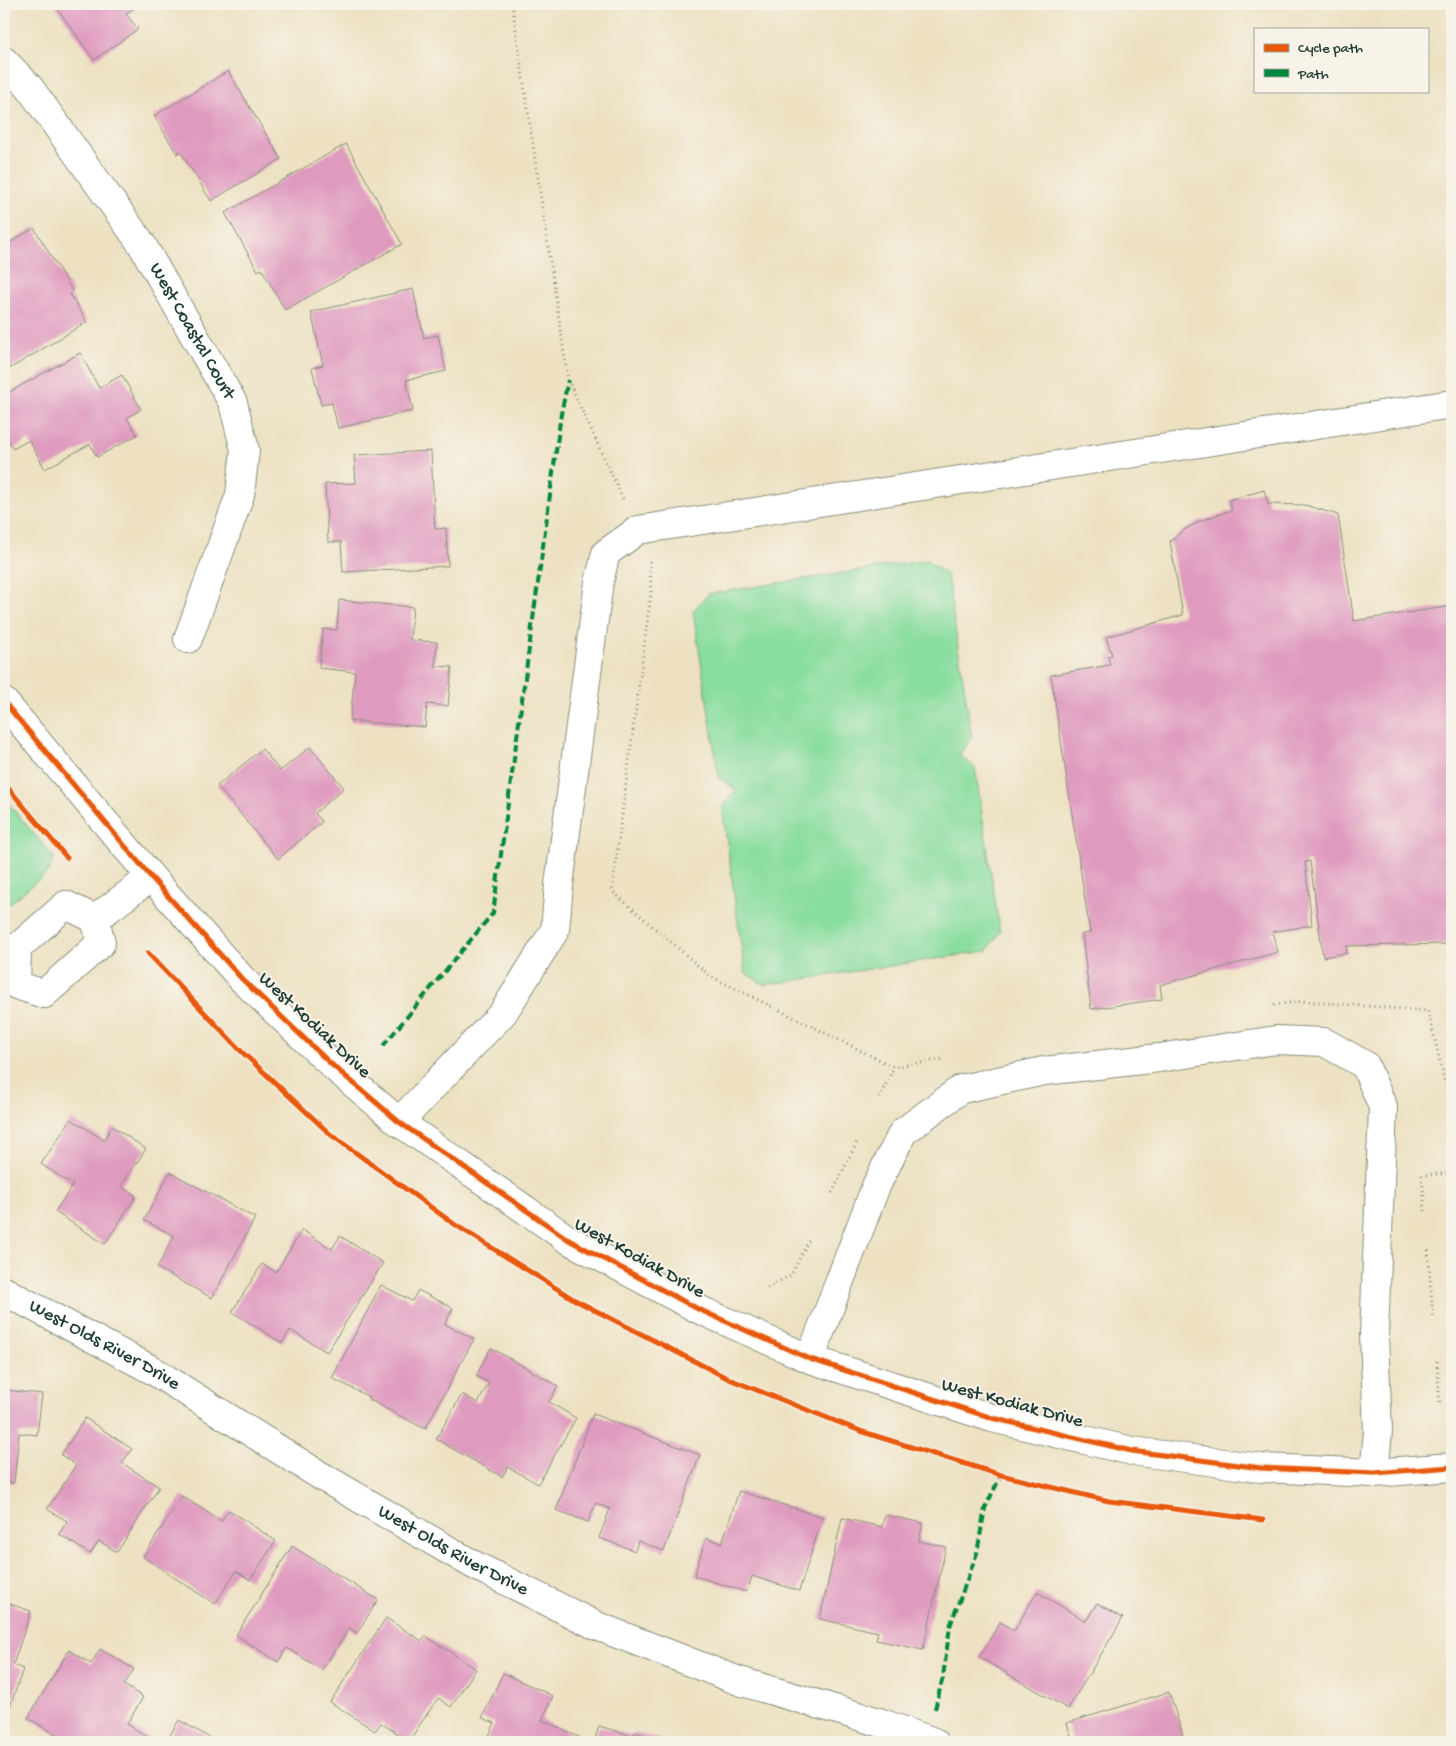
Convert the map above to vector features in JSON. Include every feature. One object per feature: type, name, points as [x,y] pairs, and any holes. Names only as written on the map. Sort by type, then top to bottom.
[{"type":"street","name":"West Coastal Court","points":[[4,60],[29,87],[141,243],[233,403],[245,450],[240,496],[188,639]]},
{"type":"street","points":[[399,1122],[504,1013],[555,930],[559,885],[599,582],[606,553],[638,530],[1452,404]]},
{"type":"street","name":"West Kodiak Drive","points":[[4,702],[151,877],[242,979],[331,1064],[399,1122],[569,1240],[698,1310],[810,1359],[992,1418],[1132,1451],[1261,1468],[1374,1473],[1452,1467]]},
{"type":"street","points":[[95,919],[151,877]]},
{"type":"street","points":[[66,905],[95,919],[101,943],[44,994],[10,992],[17,948],[66,905]]},
{"type":"street","points":[[810,1359],[876,1186],[903,1132],[961,1089],[1044,1071],[1159,1058],[1276,1040],[1324,1042],[1365,1065],[1383,1107],[1374,1336],[1378,1431],[1374,1473]]},
{"type":"street","name":"West Olds River Drive","points":[[4,1292],[152,1370],[321,1476],[474,1565],[597,1626],[739,1681],[882,1723],[934,1742]]},
{"type":"path","points":[[512,4],[568,380],[638,530],[652,565],[651,593],[612,892],[710,976],[894,1067],[953,1058]]},
{"type":"path","points":[[1273,1005],[1302,1001],[1428,1011],[1452,1112]]},
{"type":"path","points":[[879,1098],[894,1067]]},
{"type":"path","points":[[832,1193],[858,1140]]},
{"type":"path","points":[[1425,1211],[1422,1175],[1452,1173]]},
{"type":"path","points":[[767,1288],[792,1275],[809,1240]]},
{"type":"path","points":[[1428,1250],[1433,1316]]},
{"type":"path","points":[[1437,1360],[1440,1405]]},
{"type":"green space","points":[[927,560],[947,575],[972,738],[959,755],[975,768],[1000,932],[987,951],[765,985],[745,973],[722,807],[736,790],[719,778],[693,611],[708,594]]},
{"type":"green space","points":[[4,798],[54,858],[48,872],[4,908]]},
{"type":"building","points":[[54,4],[140,4],[126,14],[138,29],[94,60]]},
{"type":"building","points":[[228,71],[281,159],[211,201],[180,151],[177,154],[154,116]]},
{"type":"building","points":[[346,144],[402,244],[285,310],[262,269],[258,271],[225,213]]},
{"type":"building","points":[[34,228],[73,292],[70,294],[87,322],[6,371],[4,367],[4,246]]},
{"type":"building","points":[[413,289],[424,338],[438,335],[446,371],[406,380],[413,411],[338,428],[332,403],[321,405],[312,368],[323,365],[311,312]]},
{"type":"building","points":[[80,353],[99,388],[122,375],[141,409],[127,418],[137,435],[97,457],[90,444],[45,469],[29,440],[13,449],[4,432],[4,395]]},
{"type":"building","points":[[431,451],[435,529],[446,528],[448,566],[343,572],[341,542],[328,542],[325,484],[356,483],[354,455]]},
{"type":"building","points":[[1264,490],[1268,504],[1305,505],[1338,515],[1354,621],[1452,606],[1452,944],[1346,946],[1347,953],[1323,957],[1310,861],[1305,862],[1312,925],[1272,932],[1278,952],[1160,985],[1162,999],[1091,1009],[1082,934],[1090,933],[1051,675],[1110,665],[1108,656],[1112,655],[1106,637],[1183,615],[1170,541],[1200,521],[1232,510],[1229,500]]},
{"type":"building","points":[[339,600],[413,607],[410,640],[437,642],[435,666],[452,667],[448,706],[427,704],[425,727],[350,721],[355,672],[319,668],[323,629],[337,630]]},
{"type":"building","points":[[310,747],[344,788],[315,813],[322,822],[278,859],[217,786],[262,749],[280,771]]},
{"type":"building","points":[[71,1119],[104,1140],[112,1126],[146,1149],[121,1186],[136,1196],[105,1244],[55,1212],[73,1185],[41,1164]]},
{"type":"building","points":[[170,1172],[255,1218],[212,1298],[157,1268],[174,1236],[144,1220]]},
{"type":"building","points":[[302,1230],[332,1249],[340,1236],[383,1263],[327,1352],[290,1330],[282,1343],[232,1312],[262,1264],[276,1272]]},
{"type":"building","points":[[381,1285],[412,1301],[418,1290],[453,1308],[445,1324],[474,1339],[425,1429],[332,1378]]},
{"type":"building","points":[[491,1348],[558,1386],[549,1402],[576,1418],[538,1484],[508,1467],[502,1477],[436,1439],[462,1394],[478,1403],[489,1383],[476,1376]]},
{"type":"building","points":[[4,1390],[42,1394],[37,1435],[19,1433],[14,1483],[4,1482]]},
{"type":"building","points":[[593,1414],[700,1455],[664,1551],[638,1541],[635,1551],[599,1538],[610,1509],[596,1503],[588,1522],[556,1510]]},
{"type":"building","points":[[85,1418],[132,1449],[122,1463],[159,1487],[117,1552],[99,1541],[90,1554],[59,1534],[67,1521],[47,1509],[76,1465],[61,1455]]},
{"type":"building","points":[[739,1491],[823,1517],[799,1591],[752,1576],[747,1592],[694,1576],[706,1538],[722,1543]]},
{"type":"building","points":[[182,1496],[221,1521],[229,1510],[276,1541],[250,1580],[236,1571],[215,1604],[143,1557]]},
{"type":"building","points":[[885,1515],[923,1523],[919,1541],[946,1547],[923,1650],[876,1640],[878,1632],[820,1619],[842,1518],[882,1527]]},
{"type":"building","points":[[292,1546],[378,1600],[357,1633],[349,1628],[322,1670],[287,1648],[278,1662],[236,1635]]},
{"type":"building","points":[[1037,1592],[1086,1621],[1097,1603],[1123,1618],[1068,1709],[979,1657],[1000,1622],[1014,1631]]},
{"type":"building","points":[[4,1602],[31,1611],[13,1665],[23,1669],[4,1724]]},
{"type":"building","points":[[386,1618],[422,1641],[426,1636],[476,1669],[451,1707],[438,1698],[409,1741],[381,1723],[375,1731],[330,1702]]},
{"type":"building","points":[[100,1649],[134,1669],[124,1685],[143,1697],[127,1724],[152,1740],[151,1742],[69,1742],[28,1718],[69,1650],[91,1664]]},
{"type":"building","points":[[503,1673],[553,1696],[542,1720],[581,1738],[579,1742],[486,1742],[495,1723],[482,1718]]},
{"type":"building","points":[[1169,1692],[1185,1742],[1073,1742],[1067,1723]]},
{"type":"building","points":[[179,1720],[217,1742],[166,1742]]},
{"type":"building","points":[[599,1726],[633,1736],[635,1732],[669,1742],[594,1742]]},
{"type":"marked path","points":[[383,1046],[493,913],[561,414],[568,380]]},
{"type":"marked path","points":[[935,1709],[943,1677],[950,1626],[977,1553],[985,1508],[1001,1475]]},
{"type":"cycle path","points":[[4,702],[151,877],[242,979],[331,1064],[399,1122],[569,1240],[698,1309],[810,1359],[992,1418],[1132,1451],[1261,1468],[1374,1473],[1452,1467]]},
{"type":"cycle path","points":[[4,783],[67,858]]},
{"type":"cycle path","points":[[148,953],[241,1051],[330,1134],[454,1224],[575,1300],[729,1379],[863,1432],[1001,1475],[1109,1501],[1263,1520]]}]
